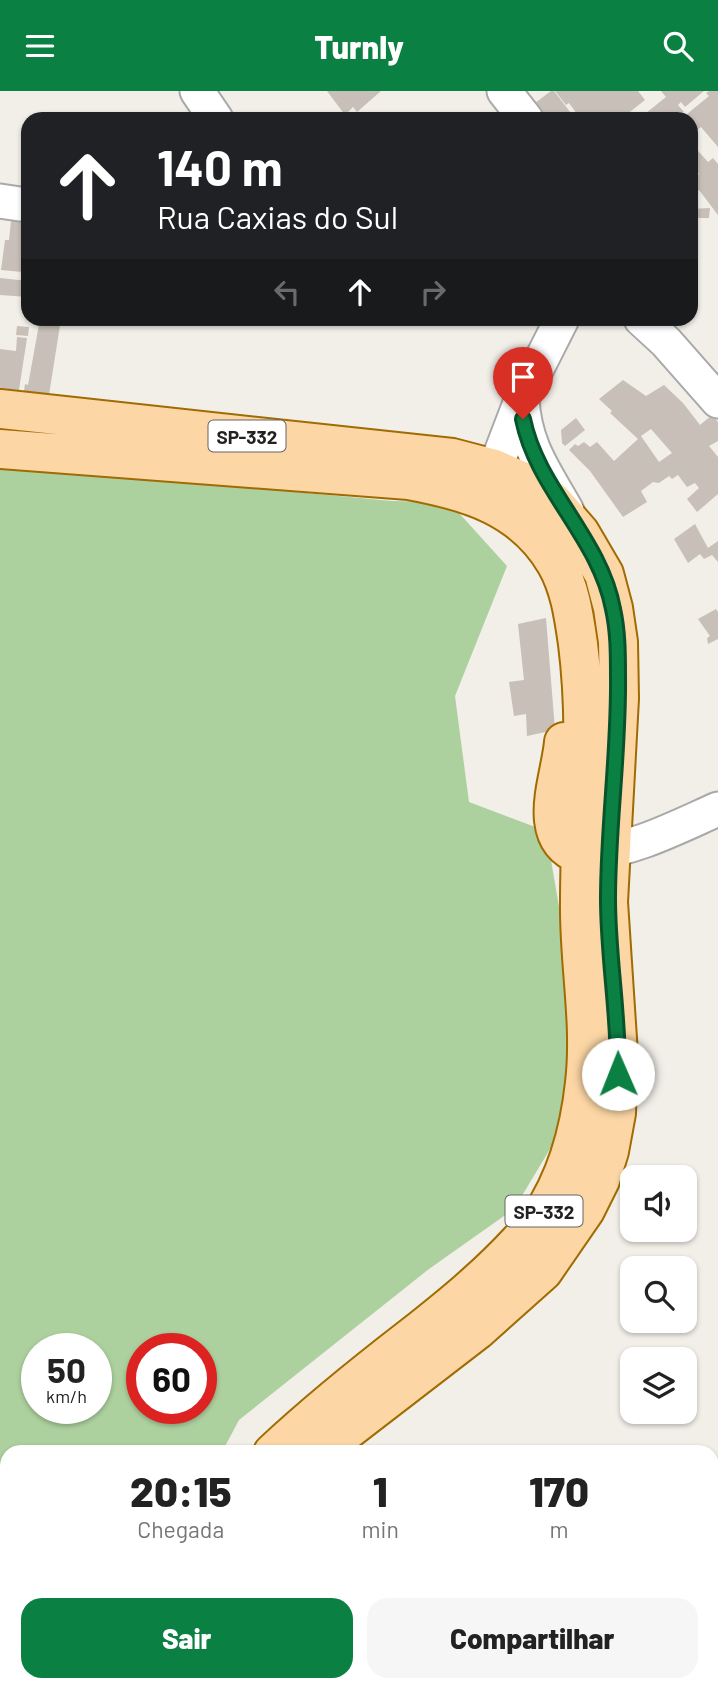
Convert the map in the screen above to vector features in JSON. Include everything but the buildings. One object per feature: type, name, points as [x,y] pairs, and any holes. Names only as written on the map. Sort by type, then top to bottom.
[{"type":"main road","name":"SP-332","points":[[0,409],[452,458],[489,484],[556,562],[568,589],[574,617],[564,749],[554,818],[558,838],[568,850],[595,854]]},
{"type":"main road","name":"SP-332","points":[[0,449],[409,480],[445,487],[526,483],[552,501],[580,533],[604,574],[618,642],[619,698],[595,854],[580,905],[588,1031],[582,1103],[566,1170],[539,1219],[503,1259],[457,1302],[326,1404],[282,1445]]},
{"type":"main road","name":"SP-332","points":[[331,1445],[477,1330],[543,1271],[585,1210],[595,1190],[609,1151],[616,1113],[618,1054],[608,902],[595,854]]},
{"type":"street","points":[[197,91],[211,112]]},
{"type":"street","points":[[504,91],[520,112]]},
{"type":"street","points":[[489,484],[522,398],[558,326]]},
{"type":"street","points":[[649,326],[666,341],[718,401]]},
{"type":"street","points":[[522,398],[526,435],[540,466],[580,533]]},
{"type":"street","points":[[595,854],[646,842],[718,809]]},
{"type":"green space","points":[[0,464],[392,501],[449,502],[507,566],[455,696],[469,802],[546,831],[574,994],[571,1068],[556,1139],[514,1209],[429,1269],[239,1420],[226,1445],[0,1445]]},
{"type":"route","points":[[523,419],[526,435],[540,466],[604,574],[618,642],[619,698],[608,902],[618,1074]]}]
